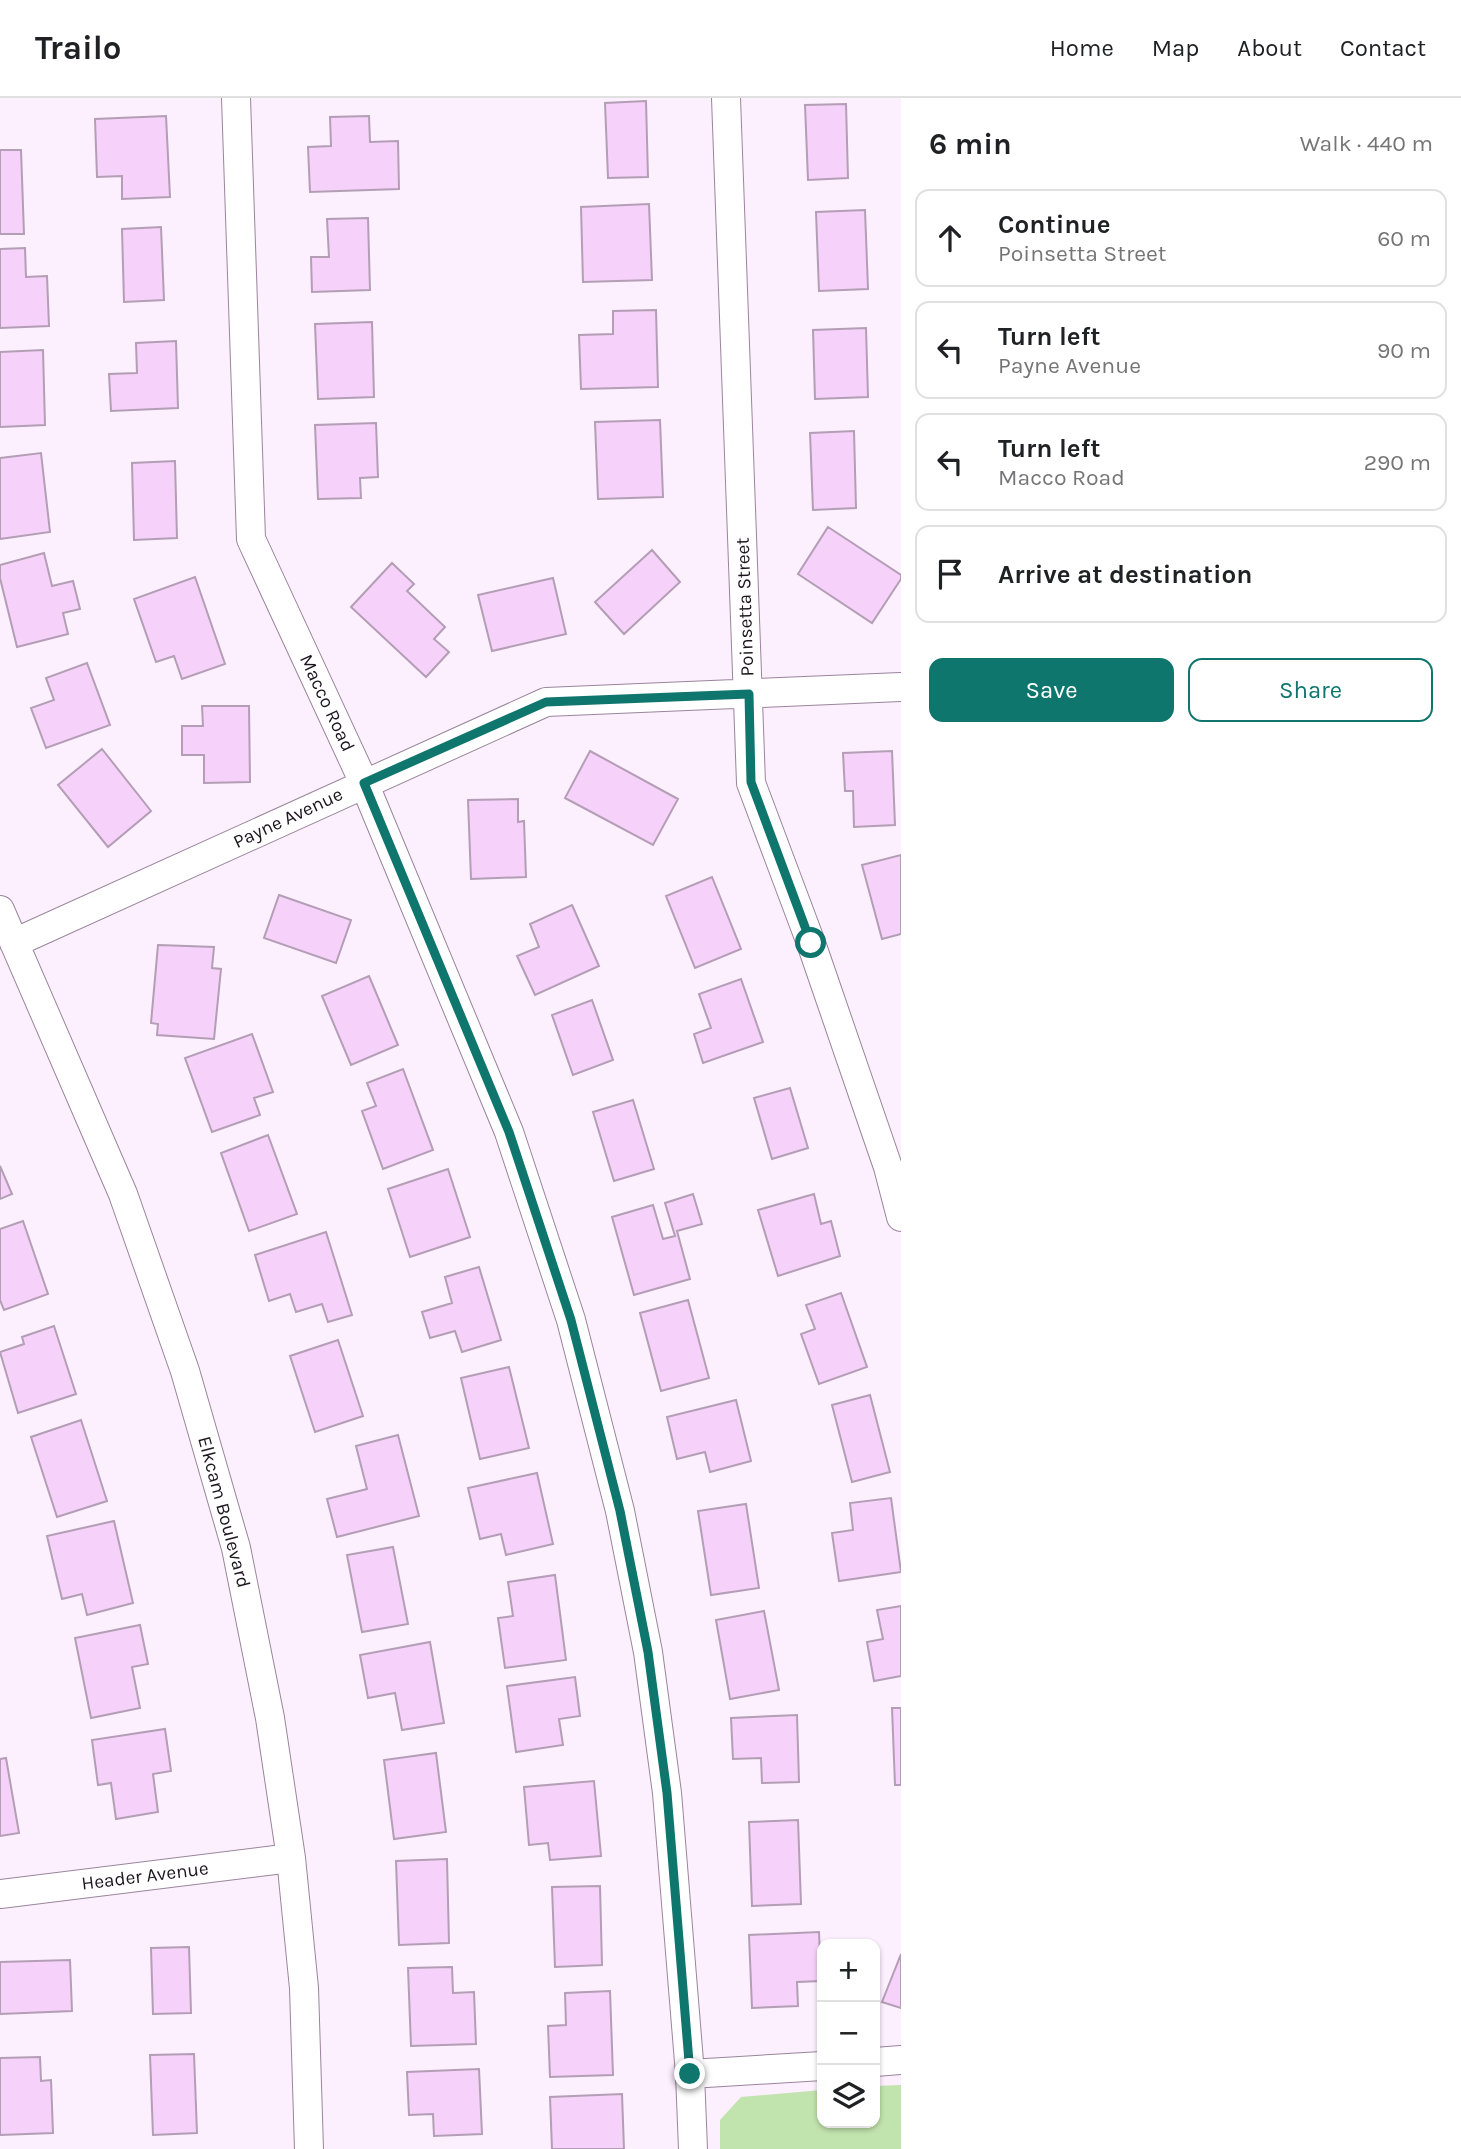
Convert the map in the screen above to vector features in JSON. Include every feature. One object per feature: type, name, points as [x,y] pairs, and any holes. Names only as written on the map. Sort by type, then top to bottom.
[{"type":"street","name":"Macco Road","points":[[236,98],[251,539],[364,783],[509,1132],[571,1320],[620,1511],[648,1652],[667,1793],[690,2074],[693,2149]]},
{"type":"street","name":"Poinsetta Street","points":[[726,98],[751,782],[811,943],[888,1167],[901,1217]]},
{"type":"street","name":"Payne Avenue","points":[[14,943],[546,702],[901,687]]},
{"type":"street","name":"Elkcam Boulevard","points":[[0,910],[123,1194],[185,1371],[236,1548],[270,1718],[291,1858],[304,1988],[309,2149]]},
{"type":"street","name":"Header Avenue","points":[[0,1894],[291,1858]]},
{"type":"street","points":[[880,2062],[901,2060]]},
{"type":"street","points":[[690,2074],[817,2066]]},
{"type":"green space","points":[[901,2085],[901,2149],[720,2149],[720,2120],[741,2097],[817,2090],[817,2128],[880,2128],[880,2086]]},
{"type":"building","points":[[646,101],[648,177],[608,178],[605,103]]},
{"type":"building","points":[[846,104],[848,178],[808,180],[805,105]]},
{"type":"building","points":[[166,116],[170,197],[122,199],[122,176],[97,177],[95,119]]},
{"type":"building","points":[[369,116],[370,142],[398,141],[399,189],[310,192],[308,147],[331,146],[330,117]]},
{"type":"building","points":[[0,150],[21,150],[24,234],[0,234]]},
{"type":"building","points":[[649,204],[652,280],[583,282],[581,207]]},
{"type":"building","points":[[865,210],[868,289],[819,291],[816,212]]},
{"type":"building","points":[[368,218],[370,290],[312,292],[311,257],[329,257],[327,219]]},
{"type":"building","points":[[161,227],[164,300],[124,302],[122,229]]},
{"type":"building","points":[[25,248],[26,277],[47,276],[49,326],[0,328],[0,249]]},
{"type":"building","points":[[656,310],[658,387],[581,389],[579,335],[613,334],[613,311]]},
{"type":"building","points":[[372,322],[374,397],[318,399],[315,324]]},
{"type":"building","points":[[866,328],[868,397],[815,399],[813,330]]},
{"type":"building","points":[[176,341],[178,408],[111,411],[109,374],[137,373],[136,343]]},
{"type":"building","points":[[43,350],[45,425],[0,427],[0,352]]},
{"type":"building","points":[[660,420],[663,497],[598,499],[595,422]]},
{"type":"building","points":[[376,423],[378,477],[360,478],[361,498],[318,499],[315,425]]},
{"type":"building","points":[[854,431],[856,508],[813,510],[810,433]]},
{"type":"building","points":[[41,453],[50,532],[0,539],[0,458]]},
{"type":"building","points":[[175,461],[177,538],[134,540],[132,463]]},
{"type":"building","points":[[828,527],[901,575],[872,623],[798,574]]},
{"type":"building","points":[[652,550],[680,582],[624,634],[595,602]]},
{"type":"building","points":[[44,553],[52,586],[73,581],[80,609],[63,613],[68,634],[17,647],[0,578],[0,565]]},
{"type":"building","points":[[392,563],[414,584],[407,591],[445,627],[434,639],[449,652],[426,677],[351,607]]},
{"type":"building","points":[[195,577],[225,664],[182,679],[174,656],[156,662],[134,599]]},
{"type":"building","points":[[553,578],[566,634],[492,651],[478,595]]},
{"type":"building","points":[[87,663],[110,725],[46,748],[31,708],[54,700],[46,678]]},
{"type":"building","points":[[202,706],[249,706],[250,782],[204,783],[204,755],[182,755],[182,726],[203,726]]},
{"type":"building","points":[[102,749],[151,811],[108,847],[58,785]]},
{"type":"building","points":[[590,751],[678,799],[653,845],[565,798]]},
{"type":"building","points":[[892,751],[895,825],[854,827],[853,791],[845,791],[843,753]]},
{"type":"building","points":[[518,799],[518,822],[524,821],[526,877],[471,879],[468,800]]},
{"type":"building","points":[[901,855],[901,934],[882,939],[862,865]]},
{"type":"building","points":[[712,877],[741,949],[695,968],[666,896]]},
{"type":"building","points":[[279,895],[351,920],[336,963],[264,938]]},
{"type":"building","points":[[572,905],[599,966],[535,995],[517,956],[539,947],[530,924]]},
{"type":"building","points":[[158,945],[214,947],[212,968],[221,969],[214,1039],[157,1035],[158,1024],[151,1023]]},
{"type":"building","points":[[369,976],[398,1045],[351,1065],[322,996]]},
{"type":"building","points":[[741,979],[763,1042],[703,1063],[694,1034],[711,1028],[699,994]]},
{"type":"building","points":[[592,1000],[613,1060],[573,1075],[552,1015]]},
{"type":"building","points":[[252,1034],[273,1092],[254,1098],[260,1115],[212,1132],[185,1058]]},
{"type":"building","points":[[403,1069],[433,1150],[383,1169],[362,1111],[376,1106],[367,1083]]},
{"type":"building","points":[[790,1088],[808,1148],[772,1159],[754,1098]]},
{"type":"building","points":[[633,1100],[654,1169],[614,1181],[593,1112]]},
{"type":"building","points":[[268,1135],[297,1214],[249,1231],[221,1153]]},
{"type":"building","points":[[0,1166],[12,1194],[0,1199]]},
{"type":"building","points":[[448,1169],[470,1237],[410,1257],[388,1189]]},
{"type":"building","points":[[693,1194],[702,1224],[677,1231],[690,1279],[634,1295],[612,1217],[653,1205],[663,1239],[675,1236],[665,1203]]},
{"type":"building","points":[[814,1194],[821,1224],[831,1221],[840,1256],[778,1276],[758,1210]]},
{"type":"building","points":[[23,1221],[48,1294],[4,1310],[0,1300],[0,1229]]},
{"type":"building","points":[[326,1232],[352,1315],[328,1322],[322,1304],[296,1312],[290,1294],[269,1301],[255,1255]]},
{"type":"building","points":[[479,1267],[501,1340],[462,1352],[455,1331],[430,1338],[422,1312],[452,1303],[445,1277]]},
{"type":"building","points":[[841,1293],[867,1367],[819,1384],[801,1334],[815,1329],[806,1305]]},
{"type":"building","points":[[688,1300],[709,1378],[661,1391],[640,1313]]},
{"type":"building","points":[[54,1326],[76,1394],[18,1413],[0,1352],[24,1344],[22,1337]]},
{"type":"building","points":[[338,1340],[363,1416],[315,1432],[290,1356]]},
{"type":"building","points":[[509,1367],[529,1448],[480,1459],[461,1378]]},
{"type":"building","points":[[870,1395],[890,1472],[852,1482],[832,1405]]},
{"type":"building","points":[[736,1400],[751,1461],[710,1472],[705,1452],[677,1459],[667,1417]]},
{"type":"building","points":[[81,1420],[107,1501],[57,1517],[31,1437]]},
{"type":"building","points":[[398,1435],[419,1516],[337,1537],[327,1499],[367,1489],[356,1446]]},
{"type":"building","points":[[537,1473],[553,1544],[506,1555],[501,1534],[480,1539],[468,1488]]},
{"type":"building","points":[[891,1498],[901,1572],[839,1581],[832,1533],[853,1530],[850,1503]]},
{"type":"building","points":[[746,1504],[759,1588],[711,1595],[698,1511]]},
{"type":"building","points":[[114,1521],[133,1603],[87,1615],[82,1594],[62,1599],[47,1536]]},
{"type":"building","points":[[393,1547],[408,1624],[362,1632],[347,1555]]},
{"type":"building","points":[[555,1575],[566,1660],[505,1668],[498,1618],[513,1616],[508,1582]]},
{"type":"building","points":[[901,1606],[901,1676],[874,1681],[867,1642],[883,1639],[877,1610]]},
{"type":"building","points":[[764,1611],[779,1690],[730,1699],[716,1620]]},
{"type":"building","points":[[140,1625],[148,1664],[132,1667],[140,1708],[91,1718],[75,1638]]},
{"type":"building","points":[[430,1642],[444,1723],[402,1730],[395,1693],[368,1698],[360,1655]]},
{"type":"building","points":[[575,1677],[580,1716],[559,1719],[563,1745],[516,1752],[507,1686]]},
{"type":"building","points":[[892,1708],[901,1708],[901,1785],[895,1785]]},
{"type":"building","points":[[797,1715],[799,1782],[762,1783],[761,1758],[733,1759],[731,1718]]},
{"type":"building","points":[[165,1729],[171,1771],[153,1774],[158,1812],[116,1819],[111,1783],[98,1785],[92,1740]]},
{"type":"building","points":[[436,1753],[446,1832],[394,1839],[384,1760]]},
{"type":"building","points":[[6,1758],[19,1833],[0,1836],[0,1759]]},
{"type":"building","points":[[594,1781],[601,1856],[550,1860],[548,1843],[529,1845],[524,1787]]},
{"type":"building","points":[[798,1820],[801,1904],[752,1906],[749,1822]]},
{"type":"building","points":[[447,1859],[449,1943],[399,1945],[396,1861]]},
{"type":"building","points":[[600,1886],[602,1965],[555,1967],[552,1887]]},
{"type":"building","points":[[819,1932],[817,1981],[797,1982],[798,2006],[752,2008],[749,1935]]},
{"type":"building","points":[[189,1947],[191,2013],[153,2014],[151,1948]]},
{"type":"building","points":[[901,1954],[901,2008],[882,2002]]},
{"type":"building","points":[[70,1960],[72,2011],[0,2014],[0,1962]]},
{"type":"building","points":[[452,1967],[453,1993],[474,1992],[476,2044],[411,2046],[408,1968]]},
{"type":"building","points":[[610,1991],[613,2075],[550,2077],[548,2026],[566,2025],[565,1993]]},
{"type":"building","points":[[194,2054],[197,2133],[153,2135],[150,2055]]},
{"type":"building","points":[[40,2057],[41,2081],[51,2080],[53,2133],[0,2135],[0,2058]]},
{"type":"building","points":[[479,2069],[482,2134],[434,2136],[433,2114],[409,2115],[407,2072]]},
{"type":"building","points":[[622,2094],[624,2149],[552,2149],[550,2097]]},
{"type":"route","points":[[690,2074],[667,1793],[648,1652],[620,1511],[571,1320],[509,1132],[364,783],[546,702],[749,694],[751,782],[811,943]]}]
